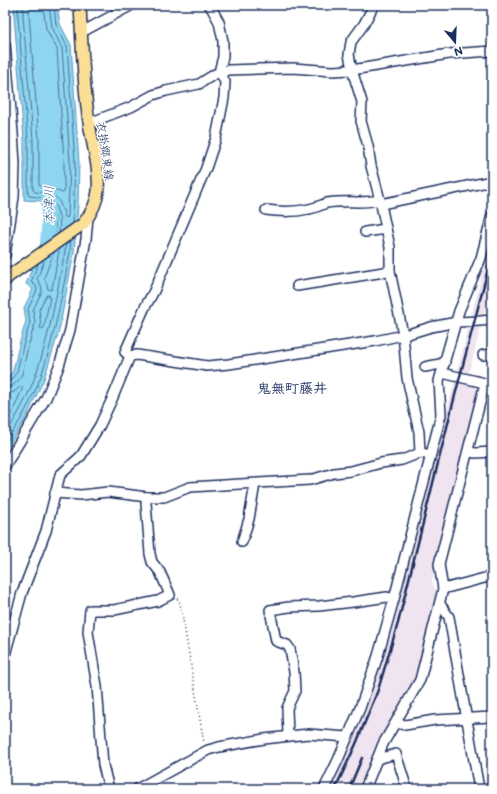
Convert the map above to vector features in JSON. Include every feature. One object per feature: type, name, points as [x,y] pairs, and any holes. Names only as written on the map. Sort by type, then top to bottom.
[{"type":"main road","name":"衣掛郷東線","points":[[7,278],[85,221],[97,200],[98,179],[85,94],[80,5]]},
{"type":"street","points":[[82,32],[132,5]]},
{"type":"street","points":[[209,5],[219,22],[223,41],[223,56],[220,72],[225,82],[224,98],[216,138],[167,261],[125,352],[130,356],[137,355],[207,366],[375,341],[456,322],[492,320]]},
{"type":"street","points":[[374,5],[364,24],[351,42],[349,54],[352,70],[362,102],[361,121],[381,202],[390,247],[390,271],[403,334],[407,378],[419,432],[420,453]]},
{"type":"street","points":[[5,44],[15,164],[14,197],[5,255]]},
{"type":"street","points":[[89,123],[131,107],[153,95],[199,84],[215,74],[228,70],[293,68],[332,71],[352,70],[449,54],[492,51]]},
{"type":"street","points":[[266,210],[298,211],[310,209],[327,203],[381,202],[492,181]]},
{"type":"street","points":[[324,789],[360,708],[378,656],[441,415],[440,381],[442,372],[459,311],[481,258],[492,216]]},
{"type":"street","points":[[5,466],[46,398],[59,366],[70,330],[82,261],[85,221]]},
{"type":"street","points":[[365,232],[386,229]]},
{"type":"street","points":[[297,286],[390,271]]},
{"type":"street","points":[[5,655],[22,593],[46,532],[60,475],[81,456],[100,425],[130,356]]},
{"type":"street","points":[[425,366],[445,363]]},
{"type":"street","points":[[365,789],[383,744],[420,680],[443,589],[439,564],[485,383],[442,372]]},
{"type":"street","points":[[468,452],[492,452]]},
{"type":"street","points":[[55,493],[81,494],[108,492],[147,497],[164,496],[190,487],[310,480],[334,473],[351,471],[381,463],[402,460],[420,453],[431,455]]},
{"type":"street","points":[[242,542],[249,519],[256,484]]},
{"type":"street","points":[[110,789],[103,765],[97,686],[88,632],[90,610],[114,610],[158,601],[170,595],[160,572],[152,562],[150,554],[146,503],[147,497]]},
{"type":"street","points":[[443,589],[492,576]]},
{"type":"street","points":[[288,736],[286,708],[295,690],[294,672],[290,649],[287,645],[276,641],[270,610],[289,607],[319,606],[387,597],[394,599]]},
{"type":"street","points":[[440,604],[449,617],[479,789]]},
{"type":"street","points":[[396,722],[405,725],[435,720],[492,717]]},
{"type":"street","points":[[137,789],[208,750],[219,747],[264,739],[308,734],[347,738]]},
{"type":"street","points":[[377,759],[396,754],[406,789]]},
{"type":"path","points":[[170,595],[179,600],[205,745],[208,750]]},
{"type":"shaded area","points":[[492,236],[492,286],[466,383],[478,387],[480,393],[432,581],[438,596],[415,678],[370,763],[360,789],[329,789],[349,747],[383,656]]},
{"type":"water","points":[[14,5],[57,5],[60,24],[71,45],[79,162],[78,206],[74,252],[59,331],[44,379],[26,418],[5,451],[5,381],[13,371],[26,321],[24,308],[33,289],[26,284],[43,239],[55,233],[56,219],[51,205],[42,201],[24,200],[24,140]]},
{"type":"waterway","name":"本津川","points":[[46,254],[48,231],[48,185]]},
{"type":"railway","points":[[335,789],[356,744],[378,690],[398,623],[492,254]]},
{"type":"railway","points":[[349,789],[362,758]]},
{"type":"district","name":"鬼無町藤井","points":[[292,387]]}]
